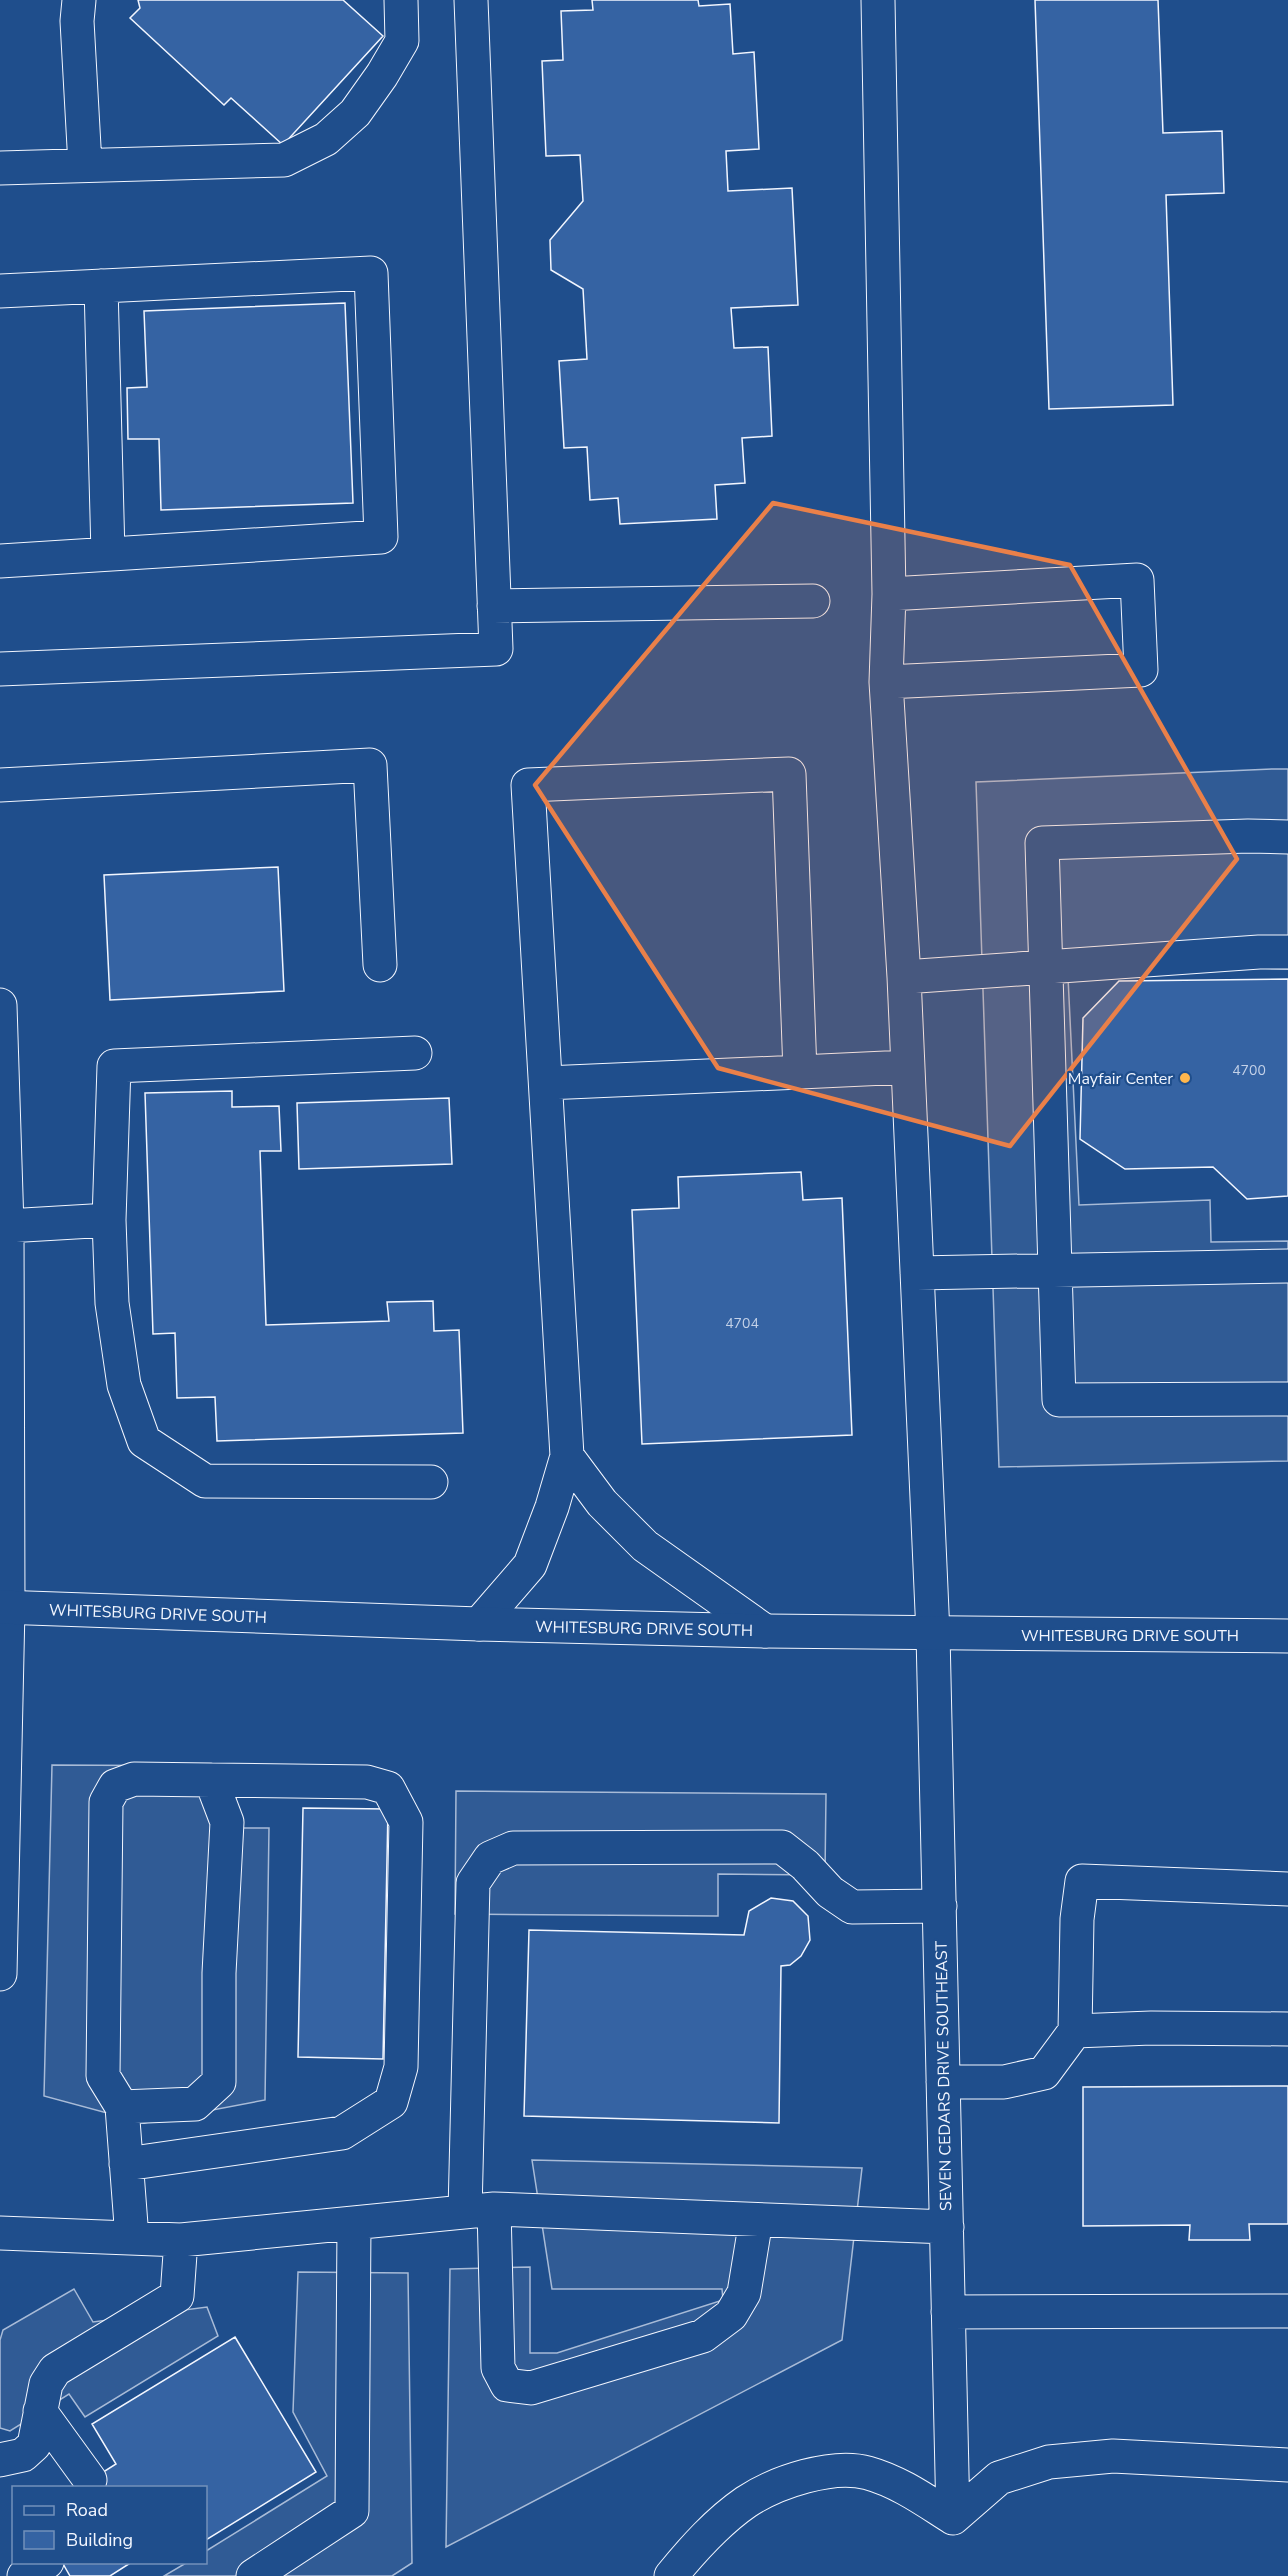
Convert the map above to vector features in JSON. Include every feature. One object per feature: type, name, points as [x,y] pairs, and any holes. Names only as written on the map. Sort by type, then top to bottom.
[{"type":"street","points":[[79,0],[77,21],[85,165]]},
{"type":"street","points":[[0,168],[284,160],[326,139],[355,113],[382,75],[402,41],[401,0]]},
{"type":"street","points":[[0,669],[496,649],[471,0]]},
{"type":"street","name":"SEVEN CEDARS DRIVE SOUTHEAST","points":[[878,0],[889,594],[886,682],[904,977],[933,1634],[953,2518]]},
{"type":"street","points":[[0,291],[371,273],[381,537],[0,561]]},
{"type":"street","points":[[101,286],[108,554]]},
{"type":"street","points":[[886,682],[1141,670],[1137,580],[889,594]]},
{"type":"street","points":[[494,606],[813,601]]},
{"type":"street","points":[[0,784],[370,765],[380,965]]},
{"type":"street","points":[[480,1624],[530,1565],[552,1507],[567,1456],[528,785],[789,774],[800,1072]]},
{"type":"street","points":[[1288,837],[1248,836],[1042,843],[1059,1400],[1288,1400]]},
{"type":"street","points":[[904,977],[1259,952],[1288,952]]},
{"type":"street","points":[[0,1005],[7,1226],[0,1974]]},
{"type":"street","points":[[415,1053],[114,1066],[109,1220],[112,1303],[124,1385],[144,1441],[205,1481],[431,1482]]},
{"type":"street","points":[[546,1083],[907,1067]]},
{"type":"street","points":[[7,1226],[109,1220]]},
{"type":"street","points":[[917,1273],[1288,1266]]},
{"type":"street","points":[[567,1456],[602,1503],[645,1546],[765,1631]]},
{"type":"street","name":"WHITESBURG DRIVE SOUTH","points":[[4,1608],[765,1631],[1288,1636]]},
{"type":"street","points":[[126,2164],[342,2133],[391,2102],[401,2067],[406,1822],[388,1788],[367,1782],[134,1779],[115,1786],[106,1802],[103,2076],[122,2107],[126,2164],[132,2238]]},
{"type":"street","points":[[122,2107],[195,2104],[219,2082],[219,1972],[227,1822],[212,1780]]},
{"type":"street","points":[[756,2220],[744,2293],[731,2315],[703,2336],[531,2388],[507,2385],[498,2368],[479,2210],[473,1883],[490,1858],[513,1848],[782,1847],[805,1865],[830,1892],[852,1907],[940,1906]]},
{"type":"street","points":[[943,2082],[1004,2082],[1044,2073],[1075,2031],[1077,1919],[1082,1881],[1288,1889]]},
{"type":"street","points":[[1075,2031],[1151,2028],[1288,2029]]},
{"type":"street","points":[[0,2234],[181,2240],[479,2210],[947,2227]]},
{"type":"street","points":[[253,2576],[352,2511],[354,2223]]},
{"type":"street","points":[[0,2460],[23,2456],[34,2445],[46,2384],[55,2370],[177,2296],[181,2240]]},
{"type":"street","points":[[948,2312],[1288,2311]]},
{"type":"street","points":[[40,2411],[90,2480]]},
{"type":"street","points":[[671,2576],[696,2545],[747,2502],[801,2477],[836,2470],[866,2473],[903,2486],[953,2518],[999,2478],[1049,2462],[1113,2456],[1288,2465]]},
{"type":"street","points":[[24,2576],[44,2564]]},
{"type":"highlighted area","points":[[773,503],[1070,565],[1237,859],[1010,1146],[718,1068],[535,785]]},
{"type":"shaded area","points":[[1288,769],[1288,969],[1259,968],[1068,977],[1079,1205],[1210,1200],[1211,1242],[1288,1241],[1288,1461],[999,1467],[976,782]]},
{"type":"shaded area","points":[[52,1765],[235,1766],[237,1828],[269,1828],[265,2100],[144,2123],[44,2096]]},
{"type":"shaded area","points":[[456,1791],[826,1794],[825,1875],[718,1874],[718,1916],[455,1914]]},
{"type":"shaded area","points":[[532,2160],[862,2168],[842,2340],[446,2547],[450,2269],[530,2267],[530,2353],[557,2353],[723,2300],[722,2289],[552,2289]]},
{"type":"shaded area","points":[[298,2272],[408,2273],[412,2563],[392,2576],[164,2576],[184,2564],[207,2564],[207,2550],[327,2476],[293,2412]]},
{"type":"shaded area","points":[[74,2289],[93,2322],[207,2307],[218,2336],[85,2417],[69,2394],[10,2431],[0,2428],[0,2340],[3,2330]]},
{"type":"building","points":[[138,0],[343,0],[383,36],[283,145],[231,98],[224,105],[130,18],[140,8]]},
{"type":"building","points":[[592,0],[698,0],[699,6],[730,4],[733,54],[754,52],[759,149],[726,151],[728,191],[792,188],[798,305],[731,308],[734,348],[768,347],[772,436],[742,438],[745,483],[715,485],[717,519],[620,524],[618,498],[590,500],[587,447],[564,448],[559,361],[587,359],[583,289],[551,270],[550,240],[583,201],[580,155],[546,156],[542,61],[563,60],[561,11],[593,10]]},
{"type":"building","points":[[1035,0],[1158,0],[1163,133],[1222,131],[1224,193],[1166,195],[1173,405],[1049,409]]},
{"type":"building","points":[[345,303],[353,503],[161,510],[159,439],[128,439],[127,388],[147,387],[144,311]]},
{"type":"building","points":[[278,867],[284,991],[110,1000],[104,875]]},
{"type":"building","name":"Mayfair Center","points":[[1288,979],[1288,1196],[1247,1199],[1213,1167],[1125,1169],[1080,1139],[1083,1018],[1119,981]]},
{"type":"building","points":[[232,1091],[232,1107],[279,1106],[281,1151],[260,1151],[266,1325],[389,1321],[387,1302],[433,1301],[434,1331],[459,1330],[463,1433],[217,1441],[215,1397],[177,1398],[175,1333],[153,1334],[145,1093]]},
{"type":"building","points":[[449,1098],[452,1164],[299,1169],[297,1103]]},
{"type":"building","points":[[801,1172],[803,1200],[842,1198],[852,1435],[642,1444],[632,1210],[679,1208],[678,1177]]},
{"type":"building","points":[[303,1808],[388,1809],[383,2059],[298,2057]]},
{"type":"building","points":[[771,1898],[793,1901],[808,1916],[810,1940],[801,1956],[790,1965],[781,1966],[779,2123],[524,2116],[529,1930],[744,1935],[749,1911]]},
{"type":"building","points":[[1288,2086],[1288,2224],[1249,2224],[1250,2240],[1189,2240],[1190,2225],[1083,2226],[1083,2087]]},
{"type":"building","points":[[235,2337],[316,2472],[207,2539],[207,2486],[81,2486],[116,2464],[92,2424]]},
{"type":"building","points":[[63,2564],[129,2564],[110,2576],[70,2576]]},
{"type":"place","name":"Mayfair Center","points":[[1185,1078]]}]
